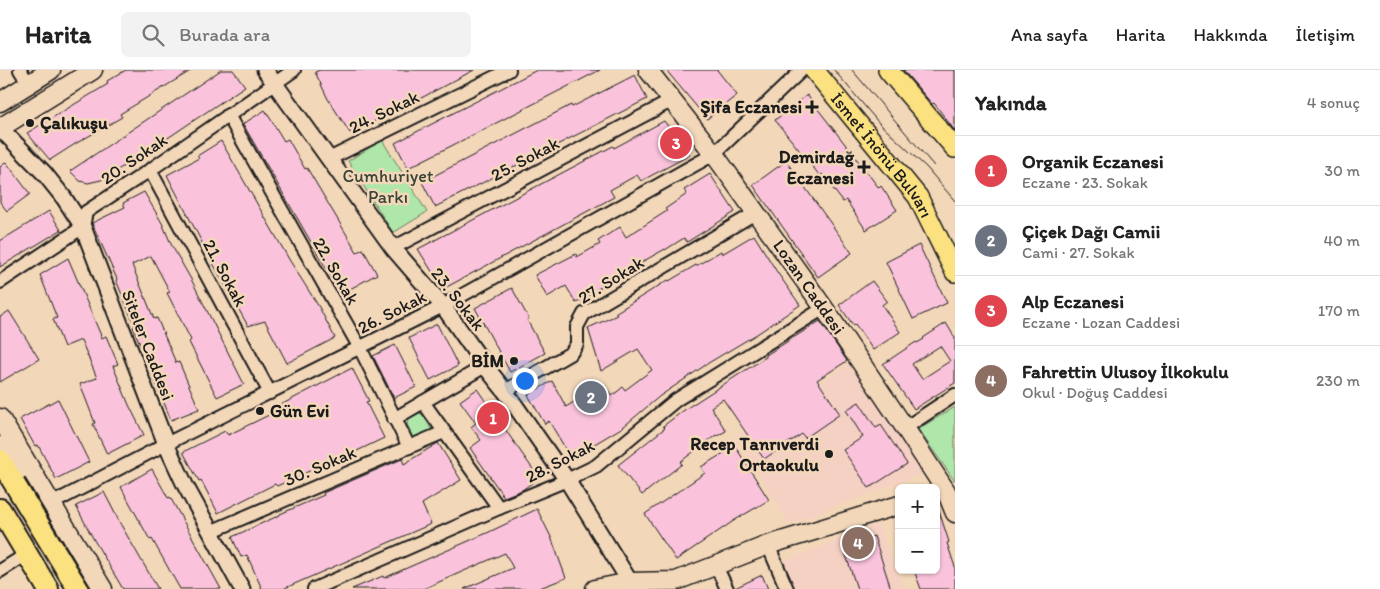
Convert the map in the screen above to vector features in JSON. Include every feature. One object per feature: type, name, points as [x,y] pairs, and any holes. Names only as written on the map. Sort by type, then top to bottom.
[{"type":"highway","points":[[0,460],[78,589]]},
{"type":"highway","points":[[0,509],[48,589]]},
{"type":"main road","points":[[0,102],[25,77],[51,70]]},
{"type":"main road","points":[[0,128],[93,70]]},
{"type":"main road","name":"Lozan Caddesi","points":[[648,70],[673,100],[757,212],[824,308],[946,491],[955,513]]},
{"type":"main road","name":"İsmet İnönü Bulvarı","points":[[814,70],[918,197],[955,272]]},
{"type":"main road","points":[[888,70],[955,148]]},
{"type":"main road","points":[[0,418],[103,589]]},
{"type":"main road","points":[[0,446],[48,498]]},
{"type":"main road","points":[[595,589],[676,582],[768,545],[895,507]]},
{"type":"street","name":"23. Sokak","points":[[265,70],[393,248],[443,306],[505,391],[567,480],[631,586]]},
{"type":"street","name":"20. Sokak","points":[[0,282],[82,227],[86,212],[294,70]]},
{"type":"street","name":"24. Sokak","points":[[328,159],[509,70]]},
{"type":"street","name":"26. Sokak","points":[[48,498],[166,444],[443,306],[714,154],[802,70]]},
{"type":"street","name":"25. Sokak","points":[[393,248],[673,100]]},
{"type":"street","name":"22. Sokak","points":[[228,116],[360,348],[409,447]]},
{"type":"street","name":"Siteler Caddesi","points":[[0,128],[44,173],[64,198],[82,227],[166,444],[184,485],[242,589]]},
{"type":"street","name":"21. Sokak","points":[[150,170],[270,392]]},
{"type":"street","name":"27. Sokak","points":[[505,391],[571,354],[577,344],[577,327],[584,314],[757,212]]},
{"type":"street","name":"28. Sokak","points":[[314,589],[596,466],[676,400],[824,308]]},
{"type":"street","points":[[394,419],[485,366]]},
{"type":"street","points":[[905,428],[955,395]]},
{"type":"street","points":[[423,402],[499,508]]},
{"type":"street","name":"30. Sokak","points":[[210,532],[444,432]]},
{"type":"street","points":[[768,545],[787,589]]},
{"type":"street","points":[[0,570],[27,554]]},
{"type":"street","points":[[716,566],[727,589]]},
{"type":"shaded area","name":"Recep Tanrıverdi Ortaokulu","points":[[851,363],[923,473],[789,524],[735,436]]},
{"type":"shaded area","points":[[878,524],[895,566],[895,574],[898,574],[904,589],[795,589],[784,561]]},
{"type":"green space","name":"Cumhuriyet Parkı","points":[[382,140],[427,212],[393,233],[348,161]]},
{"type":"green space","points":[[955,407],[955,480],[954,480],[918,429]]},
{"type":"green space","points":[[418,412],[424,416],[432,431],[413,439],[407,424],[410,415]]},
{"type":"building","points":[[126,70],[192,70],[120,114],[122,117],[50,160],[27,133],[108,84],[107,81]]},
{"type":"building","points":[[221,70],[233,70],[245,86],[147,152],[101,180],[88,183],[80,181],[70,171]]},
{"type":"building","points":[[320,70],[474,70],[350,133],[328,99],[315,72]]},
{"type":"building","points":[[537,70],[600,70],[408,168],[395,143]]},
{"type":"building","points":[[666,70],[717,70],[737,95],[707,119]]},
{"type":"building","points":[[903,70],[955,70],[955,131],[934,103],[932,104]]},
{"type":"building","points":[[635,75],[647,99],[435,207],[422,182],[571,105],[572,107]]},
{"type":"building","points":[[807,95],[879,188],[881,186],[897,210],[866,230],[846,200],[843,202],[822,174],[820,176],[775,120]]},
{"type":"building","points":[[265,110],[284,141],[288,139],[305,169],[307,168],[357,252],[363,249],[377,274],[341,294],[243,124]]},
{"type":"building","points":[[664,121],[690,155],[641,181],[637,175],[610,190],[614,197],[443,289],[418,249]]},
{"type":"building","points":[[221,141],[290,261],[319,307],[335,338],[287,363],[265,321],[248,326],[167,175],[199,158],[197,156]]},
{"type":"building","points":[[786,161],[852,253],[818,277],[753,185]]},
{"type":"building","points":[[6,162],[30,194],[7,211],[0,202],[0,167]]},
{"type":"building","points":[[710,174],[735,212],[687,242],[684,238],[642,262],[644,266],[621,280],[619,276],[596,290],[597,292],[576,303],[566,286],[547,297],[535,275],[576,254],[577,257],[600,244],[598,241],[620,227],[626,237],[667,211],[665,209],[687,194],[684,190]]},
{"type":"building","points":[[144,192],[162,223],[172,246],[192,281],[244,384],[217,397],[189,342],[191,340],[167,293],[170,292],[151,256],[132,265],[154,319],[157,318],[176,363],[179,362],[199,409],[171,420],[133,327],[135,326],[117,279],[92,223],[125,207],[123,203]]},
{"type":"building","points":[[49,211],[61,230],[0,267],[0,241]]},
{"type":"building","points":[[754,235],[800,305],[660,396],[623,427],[571,458],[549,421],[545,424],[528,395],[552,381],[566,407],[603,383],[612,396],[623,387],[625,390],[652,370],[638,349],[601,371],[588,328],[617,315],[615,313],[668,280],[721,251],[722,254]]},
{"type":"building","points":[[919,245],[947,303],[913,319],[886,262]]},
{"type":"building","points":[[68,258],[102,338],[106,336],[118,364],[113,366],[144,435],[107,454],[93,424],[95,423],[80,384],[97,378],[81,340],[64,347],[53,319],[57,318],[40,275]]},
{"type":"building","points":[[872,281],[887,301],[882,305],[900,332],[873,350],[839,305]]},
{"type":"building","points":[[512,288],[545,353],[510,372],[475,308]]},
{"type":"building","points":[[9,311],[39,359],[0,382],[0,317]]},
{"type":"building","points":[[820,321],[847,361],[817,380],[840,414],[805,438],[802,434],[764,459],[723,399],[711,407],[726,431],[716,435],[680,462],[682,464],[642,495],[618,465],[687,408]]},
{"type":"building","points":[[946,323],[955,338],[955,383],[914,409],[883,364]],"holes":[[[940,346],[950,361],[922,379],[912,364]]]},
{"type":"building","points":[[437,324],[458,366],[430,380],[409,338]]},
{"type":"building","points":[[395,345],[416,387],[394,398],[373,356]]},
{"type":"building","points":[[352,368],[369,401],[366,402],[384,438],[332,463],[331,461],[277,486],[275,484],[218,513],[201,480],[199,481],[183,452],[225,431],[228,435],[273,413],[271,410]]},
{"type":"building","points":[[477,389],[539,478],[522,490],[504,497],[470,448],[481,440],[471,427],[476,423],[460,401]]},
{"type":"building","points":[[58,399],[89,462],[56,479],[38,445],[35,446],[20,419]]},
{"type":"building","points":[[859,402],[876,428],[881,425],[907,464],[869,488],[843,450],[863,437],[846,410]]},
{"type":"building","points":[[438,443],[461,480],[422,504],[431,524],[283,589],[262,589],[247,555],[241,557],[232,537],[324,495],[323,493],[402,459],[404,464]]},
{"type":"building","points":[[735,446],[769,500],[735,520],[676,560],[645,514],[705,473],[701,467]]},
{"type":"building","points":[[152,469],[168,498],[170,497],[221,589],[180,589],[152,539],[150,540],[121,487]]},
{"type":"building","points":[[104,492],[158,589],[123,589],[94,540],[76,506]]},
{"type":"building","points":[[537,509],[551,537],[566,578],[537,589],[464,589],[513,568],[505,553],[423,589],[352,589],[383,576],[384,578]]},
{"type":"building","points":[[940,514],[955,567],[955,589],[921,589],[915,574],[940,574]]},
{"type":"building","points":[[874,536],[891,589],[857,589],[843,546]]},
{"type":"building","points":[[762,575],[768,589],[735,589],[735,588]]},
{"type":"tram line","points":[[834,70],[879,123],[927,168],[955,201]]},
{"type":"tram line","points":[[852,70],[934,166]]},
{"type":"place","name":"Şifa Eczanesi","points":[[812,107]]},
{"type":"place","name":"Çalıkuşu","points":[[30,123]]},
{"type":"place","name":"Alp Eczanesi","points":[[676,143]]},
{"type":"place","name":"Demirdağ Eczanesi","points":[[864,167]]},
{"type":"place","name":"BİM","points":[[514,361]]},
{"type":"place","name":"Çiçek Dağı Camii","points":[[591,397]]},
{"type":"place","name":"Gün Evi","points":[[260,411]]},
{"type":"place","name":"Organik Eczanesi","points":[[493,418]]},
{"type":"place","name":"Recep Tanrıverdi Ortaokulu","points":[[829,454]]},
{"type":"place","name":"Fahrettin Ulusoy İlkokulu","points":[[858,543]]}]
